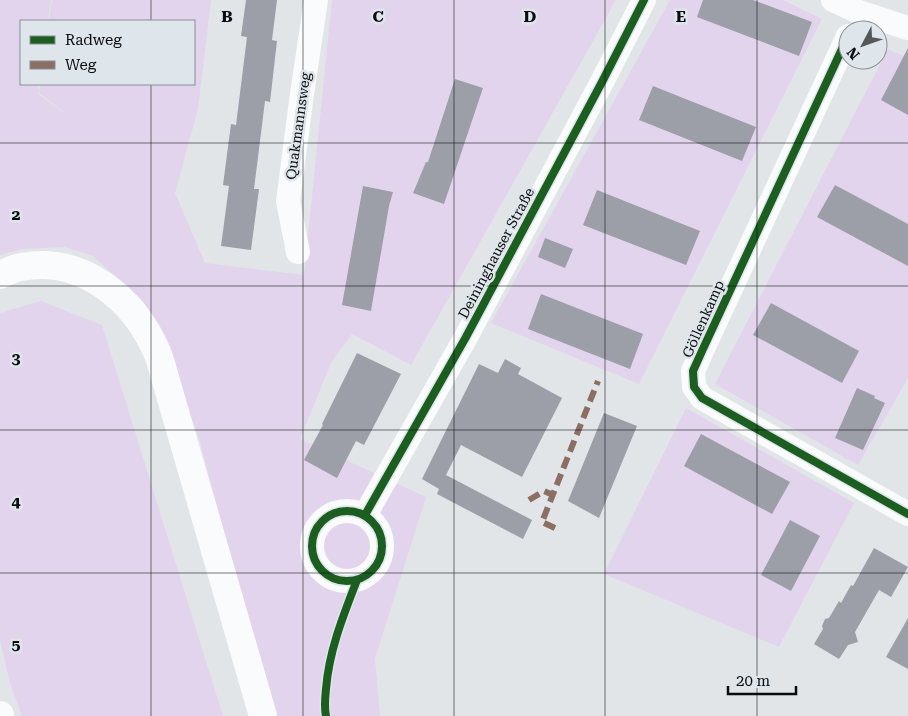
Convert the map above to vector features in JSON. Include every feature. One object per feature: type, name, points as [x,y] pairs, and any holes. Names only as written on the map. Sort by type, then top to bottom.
[{"type":"highway","points":[[0,275],[20,267],[47,264],[65,267],[81,273],[115,294],[133,312],[146,332],[157,352],[164,374],[263,716]]},
{"type":"street","name":"Quakmannsweg","points":[[298,252],[288,201],[316,0]]},
{"type":"street","name":"Deininghauser Straße","points":[[365,515],[471,328],[644,0]]},
{"type":"street","points":[[833,0],[854,20]]},
{"type":"street","points":[[888,25],[908,28]]},
{"type":"street","name":"Göllenkamp","points":[[838,58],[693,371],[694,387],[702,398],[908,514]]},
{"type":"shaded area","points":[[0,0],[51,0],[48,20],[20,20],[20,85],[39,85],[38,94],[71,118],[39,93],[40,85],[195,85],[195,20],[49,20],[52,0],[211,0],[198,109],[175,193],[205,263],[304,275],[332,0],[616,0],[411,365],[352,334],[331,363],[300,439],[426,497],[375,659],[380,716],[273,716],[198,435],[144,302],[93,256],[65,247],[22,249],[0,255]]},
{"type":"shaded area","points":[[670,0],[783,0],[822,19],[639,384],[491,323]]},
{"type":"shaded area","points":[[888,49],[908,58],[908,378],[858,465],[715,384],[877,70],[888,70]]},
{"type":"shaded area","points":[[41,301],[102,325],[223,716],[22,716],[10,683],[0,641],[0,313]]},
{"type":"shaded area","points":[[686,408],[854,503],[779,647],[604,574]]},
{"type":"building","points":[[246,0],[277,0],[272,40],[277,41],[270,102],[265,101],[254,189],[259,189],[251,250],[221,246],[229,186],[223,185],[231,124],[236,125],[247,37],[241,36]]},
{"type":"building","points":[[703,0],[753,0],[812,22],[799,56],[697,17]]},
{"type":"building","points":[[908,48],[908,115],[881,100]]},
{"type":"building","points":[[455,79],[483,88],[444,204],[413,193],[426,162],[428,162]]},
{"type":"building","points":[[653,86],[756,127],[742,161],[639,120]]},
{"type":"building","points":[[835,185],[908,224],[908,266],[817,217]]},
{"type":"building","points":[[363,186],[393,192],[371,311],[342,305]]},
{"type":"building","points":[[597,190],[700,231],[686,265],[583,225]]},
{"type":"building","points":[[545,238],[573,249],[565,268],[538,257]]},
{"type":"building","points":[[541,294],[643,334],[630,369],[528,329]]},
{"type":"building","points":[[771,303],[859,351],[842,383],[753,335]]},
{"type":"building","points":[[357,353],[401,374],[364,445],[356,441],[337,478],[304,460]]},
{"type":"building","points":[[505,359],[521,368],[518,374],[562,398],[522,477],[461,445],[446,475],[532,520],[523,539],[437,494],[439,489],[422,479],[479,364],[498,373]]},
{"type":"building","points":[[857,388],[885,403],[863,450],[835,438]]},
{"type":"building","points":[[604,413],[637,426],[599,518],[568,501]]},
{"type":"building","points":[[701,434],[790,482],[772,514],[684,466]]},
{"type":"building","points":[[790,520],[820,536],[791,591],[761,575]]},
{"type":"building","points":[[874,548],[908,567],[891,597],[879,590],[855,632],[858,642],[848,645],[839,659],[814,644],[823,629],[822,626],[825,619],[829,618],[839,601],[841,603],[851,585],[853,586]]},
{"type":"building","points":[[908,618],[908,669],[886,657]]},
{"type":"marked path","points":[[555,528],[542,522],[598,381]]},
{"type":"marked path","points":[[529,500],[544,491],[553,495]]},
{"type":"cycle path","points":[[365,515],[466,337],[644,0]]},
{"type":"cycle path","points":[[838,58],[693,371],[694,387],[702,398],[908,514]]},
{"type":"cycle path","points":[[354,511],[367,517],[376,526],[380,532],[382,546],[380,560],[372,571],[361,579],[340,581],[333,579],[322,571],[314,560],[312,539],[314,532],[322,521],[333,513],[354,511]]},
{"type":"cycle path","points":[[326,716],[325,699],[333,647],[357,580]]}]
